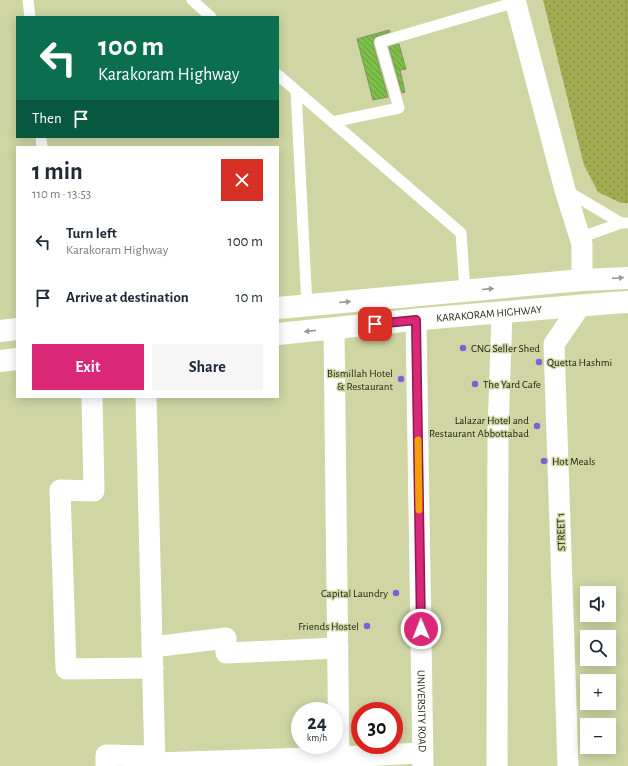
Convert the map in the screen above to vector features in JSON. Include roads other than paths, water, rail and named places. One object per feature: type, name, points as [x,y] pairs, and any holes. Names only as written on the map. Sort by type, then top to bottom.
[{"type":"highway","points":[[279,308],[582,280],[628,278]]},
{"type":"highway","name":"KARAKORAM HIGHWAY","points":[[279,334],[416,320],[628,302]]},
{"type":"highway","points":[[0,331],[16,330]]},
{"type":"highway","points":[[0,361],[16,359]]},
{"type":"street","points":[[516,1],[564,190],[582,244],[582,280]]},
{"type":"street","name":"STREET 1","points":[[568,766],[554,344],[580,306]]},
{"type":"street","points":[[497,766],[498,440],[502,313]]},
{"type":"street","name":"UNIVERSITY ROAD","points":[[416,320],[422,760]]},
{"type":"street","points":[[334,328],[339,762]]},
{"type":"street","points":[[92,398],[94,491],[60,490],[66,669],[153,668]]},
{"type":"street","points":[[146,398],[155,761]]},
{"type":"street","points":[[152,647],[226,638],[226,653],[338,648]]},
{"type":"street","points":[[106,766],[106,755],[155,761],[339,762],[422,760]]},
{"type":"lane","points":[[28,0],[30,16]]},
{"type":"lane","points":[[192,0],[210,16]]},
{"type":"lane","points":[[332,122],[399,108],[380,42],[516,1]]},
{"type":"lane","points":[[279,76],[461,233],[465,291]]},
{"type":"lane","points":[[296,91],[307,306]]},
{"type":"lane","points":[[564,190],[624,223]]},
{"type":"lane","points":[[579,238],[624,223]]},
{"type":"place","name":"CNG Seller Shed","points":[[463,348]]},
{"type":"place","name":"Quetta Hashmi","points":[[539,362]]},
{"type":"place","name":"Bismillah Hotel & Restaurant","points":[[401,379]]},
{"type":"place","name":"The Yard Cafe","points":[[475,384]]},
{"type":"place","name":"Lalazar Hotel and Restaurant Abbottabad","points":[[537,426]]},
{"type":"place","name":"Hot Meals","points":[[544,461]]},
{"type":"place","name":"Capital Laundry","points":[[396,593]]},
{"type":"place","name":"Friends Hostel","points":[[367,626]]}]
